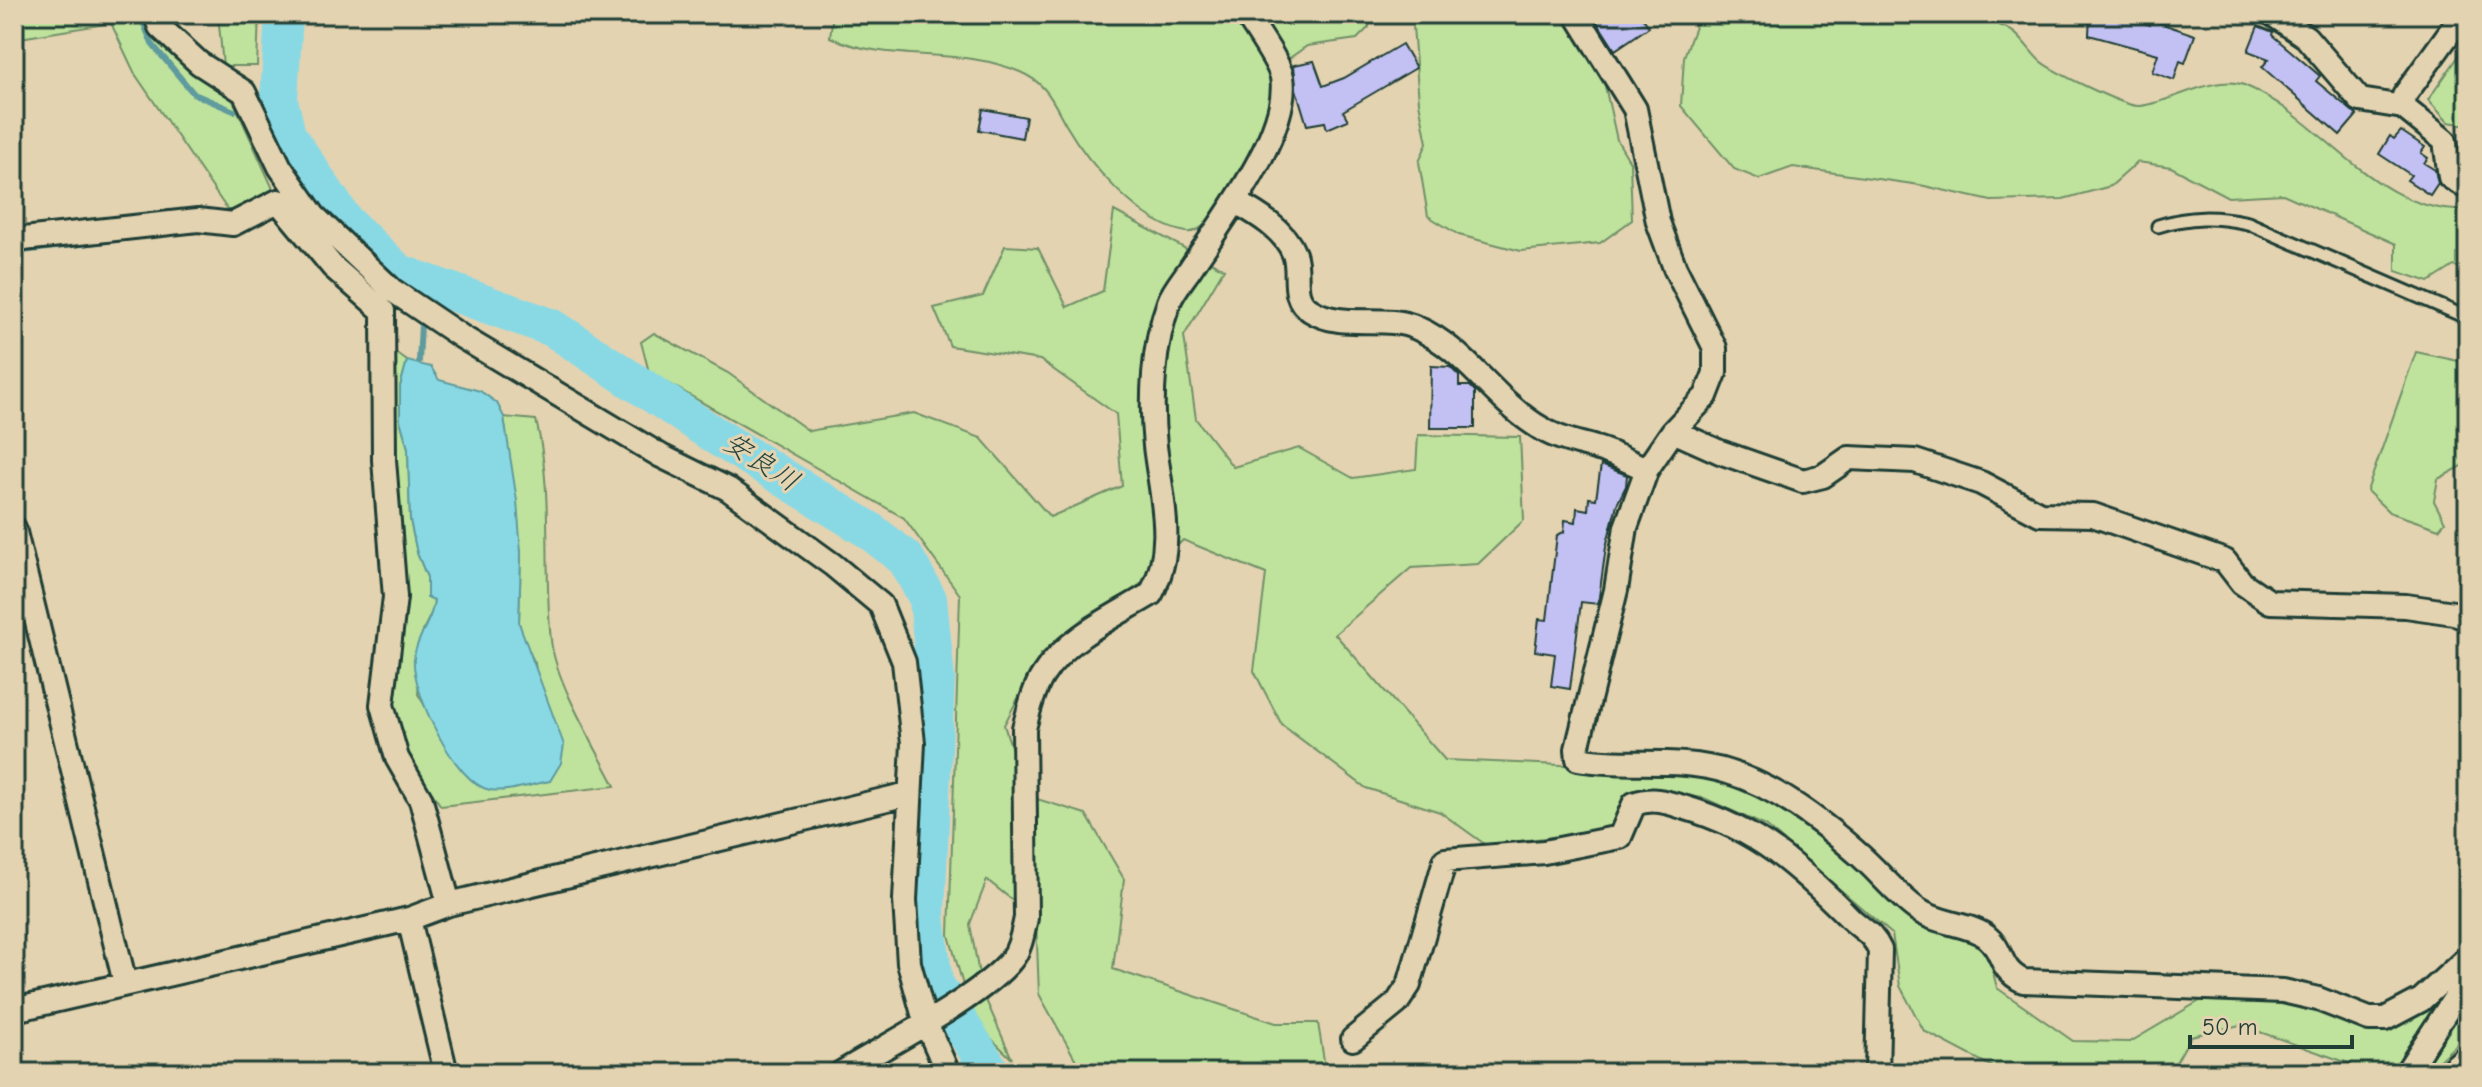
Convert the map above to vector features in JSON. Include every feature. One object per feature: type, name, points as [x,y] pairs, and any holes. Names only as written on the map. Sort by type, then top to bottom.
[{"type":"highway","points":[[2461,1073],[2468,1067]]},
{"type":"street","points":[[155,14],[160,27],[199,63],[244,92],[280,167],[314,216],[392,290],[462,337],[661,456],[728,489],[833,565],[881,605],[894,634],[908,687],[913,743],[905,900],[909,963],[925,1021],[948,1073]]},
{"type":"street","points":[[841,1073],[990,981],[1014,958],[1026,918],[1024,728],[1032,702],[1042,676],[1059,655],[1151,594],[1158,581],[1166,535],[1155,443],[1154,379],[1169,300],[1236,202],[1278,120],[1282,75],[1246,14]]},
{"type":"street","points":[[1576,14],[1635,109],[1644,136],[1658,222],[1675,268],[1715,348],[1715,373],[1706,396],[1673,431],[1647,469],[1626,527],[1616,590],[1577,749],[1578,759],[1673,761],[1729,772],[1794,804],[1856,852],[1919,911],[1985,935],[1996,947],[2008,973],[2023,981],[2283,991],[2318,999],[2369,1019],[2385,1019],[2421,1000],[2468,957]]},
{"type":"street","points":[[2272,14],[2306,37],[2360,100],[2403,107],[2445,141],[2450,177],[2468,188]]},
{"type":"street","points":[[2403,107],[2404,96],[2463,14]]},
{"type":"street","points":[[14,240],[198,220],[233,224],[278,201],[333,267],[383,311],[384,460],[395,597],[382,705],[397,758],[421,800],[449,904]]},
{"type":"street","points":[[1236,202],[1260,216],[1290,246],[1296,257],[1297,288],[1308,309],[1329,318],[1389,321],[1416,327],[1482,376],[1505,402],[1534,425],[1573,445],[1601,449],[1647,469]]},
{"type":"street","points":[[1673,431],[1720,452],[1803,481],[1823,476],[1849,458],[1915,461],[1981,483],[2040,514],[2093,515],[2225,561],[2242,583],[2270,602],[2406,606],[2454,613],[2468,620]]},
{"type":"street","points":[[14,528],[125,983]]},
{"type":"street","points":[[14,1010],[409,919],[449,904],[908,794]]},
{"type":"street","points":[[1353,1039],[1397,1003],[1409,985],[1445,860],[1544,852],[1620,837],[1634,804],[1651,798],[1726,819],[1811,877],[1854,922],[1874,937],[1880,950],[1877,1073]]},
{"type":"street","points":[[409,919],[446,1073]]},
{"type":"street","points":[[2406,1073],[2468,978]]},
{"type":"lane","points":[[2158,226],[2183,218],[2214,216],[2248,223],[2468,318]]},
{"type":"green space","points":[[14,14],[148,14],[160,38],[232,98],[274,191],[229,212],[135,74],[111,23],[14,39]]},
{"type":"green space","points":[[218,14],[259,14],[257,66],[223,66]]},
{"type":"green space","points":[[833,14],[1368,14],[1369,27],[1357,39],[1307,46],[1271,71],[1266,118],[1244,171],[1209,221],[1197,230],[1186,232],[1151,218],[1117,190],[1088,157],[1048,94],[1029,76],[973,59],[900,53],[853,45],[830,37]]},
{"type":"green space","points":[[1412,14],[1571,14],[1586,54],[1601,68],[1617,140],[1630,162],[1632,220],[1600,243],[1521,251],[1459,235],[1428,216],[1419,162],[1427,143],[1419,102]]},
{"type":"green space","points":[[1688,14],[1993,14],[1999,25],[2017,35],[2046,65],[2087,87],[2130,104],[2149,105],[2219,83],[2244,85],[2273,100],[2351,162],[2405,197],[2435,207],[2468,210],[2468,270],[2454,266],[2429,282],[2396,271],[2396,244],[2283,194],[2228,197],[2171,167],[2138,162],[2111,186],[2063,199],[1991,201],[1920,185],[1793,167],[1759,179],[1734,169],[1681,106],[1684,57],[1697,21]]},
{"type":"green space","points":[[2468,43],[2468,125],[2448,122],[2428,100]]},
{"type":"green space","points":[[1114,211],[1224,269],[1184,336],[1196,419],[1233,467],[1299,448],[1353,478],[1416,469],[1418,435],[1520,437],[1524,520],[1478,564],[1411,568],[1335,634],[1445,760],[1678,770],[1730,780],[1790,810],[1920,922],[1987,949],[1997,988],[2073,1041],[2130,1042],[2203,999],[2296,1003],[2397,1025],[2468,985],[2468,1034],[2425,1073],[2349,1073],[2351,1064],[2240,1025],[2191,1036],[2170,1073],[2004,1073],[1924,1031],[1900,986],[1892,934],[1766,826],[1704,798],[1641,791],[1622,803],[1614,830],[1486,845],[1440,812],[1366,788],[1282,725],[1254,671],[1266,574],[1183,540],[1142,583],[1041,654],[1004,725],[1027,796],[1086,814],[1124,879],[1113,969],[1276,1023],[1318,1023],[1326,1073],[1083,1073],[1039,994],[1036,919],[987,880],[970,924],[982,991],[1012,1059],[973,1021],[949,935],[960,595],[904,518],[649,372],[641,342],[654,333],[728,373],[809,431],[914,413],[981,438],[1050,517],[1122,486],[1116,414],[1040,360],[950,346],[934,308],[983,296],[1005,246],[1038,248],[1067,307],[1103,291]]},
{"type":"green space","points":[[391,349],[407,361],[400,387],[400,420],[408,448],[410,520],[417,553],[427,577],[427,596],[434,600],[433,610],[423,630],[418,694],[440,732],[492,790],[550,781],[535,663],[523,640],[519,623],[521,553],[504,417],[536,420],[545,475],[549,612],[554,656],[568,694],[615,786],[441,806],[402,749],[392,692]]},
{"type":"green space","points":[[2416,352],[2468,363],[2468,463],[2438,479],[2434,501],[2445,522],[2439,529],[2389,512],[2367,491]]},
{"type":"water","points":[[407,361],[431,367],[439,380],[480,391],[497,403],[504,417],[517,501],[521,553],[519,623],[564,745],[561,763],[550,781],[497,791],[477,784],[450,754],[420,692],[414,658],[434,600],[427,597],[427,577],[417,553],[410,520],[408,448],[400,420],[400,387]]},
{"type":"building","points":[[1592,14],[1640,14],[1649,27],[1615,50]]},
{"type":"building","points":[[2090,14],[2117,14],[2150,25],[2151,20],[2195,35],[2185,63],[2180,61],[2174,80],[2152,72],[2158,54],[2089,35]]},
{"type":"building","points":[[2258,26],[2273,32],[2272,35],[2320,76],[2316,81],[2357,115],[2340,135],[2262,67],[2269,59],[2248,51]]},
{"type":"building","points":[[1402,44],[1416,68],[1343,111],[1348,120],[1327,129],[1325,122],[1307,125],[1296,89],[1294,65],[1314,61],[1323,86],[1344,78]]},
{"type":"building","points":[[983,109],[1026,117],[1022,138],[979,130]]},
{"type":"building","points":[[2401,131],[2425,147],[2421,153],[2428,158],[2424,163],[2435,170],[2438,183],[2430,195],[2407,180],[2411,175],[2379,154],[2390,136],[2394,139]]},
{"type":"building","points":[[1431,366],[1450,367],[1459,376],[1459,386],[1470,386],[1475,391],[1475,428],[1430,428]]},
{"type":"building","points":[[1601,465],[1627,475],[1626,486],[1617,504],[1606,547],[1598,604],[1581,602],[1570,689],[1551,686],[1555,654],[1535,651],[1539,619],[1547,620],[1557,535],[1564,532],[1565,520],[1576,522],[1577,508],[1588,510],[1589,498],[1596,499]]},
{"type":"waterway","points":[[140,14],[152,44],[194,94],[234,111]]},
{"type":"waterway","name":"安良川","points":[[284,14],[279,100],[287,135],[345,222],[399,273],[553,328],[716,436],[869,530],[906,559],[928,599],[936,679],[926,916],[934,983],[992,1073]]},
{"type":"waterway","points":[[14,252],[139,237]]},
{"type":"waterway","points":[[399,273],[431,304]]},
{"type":"waterway","points":[[419,361],[421,325]]}]
